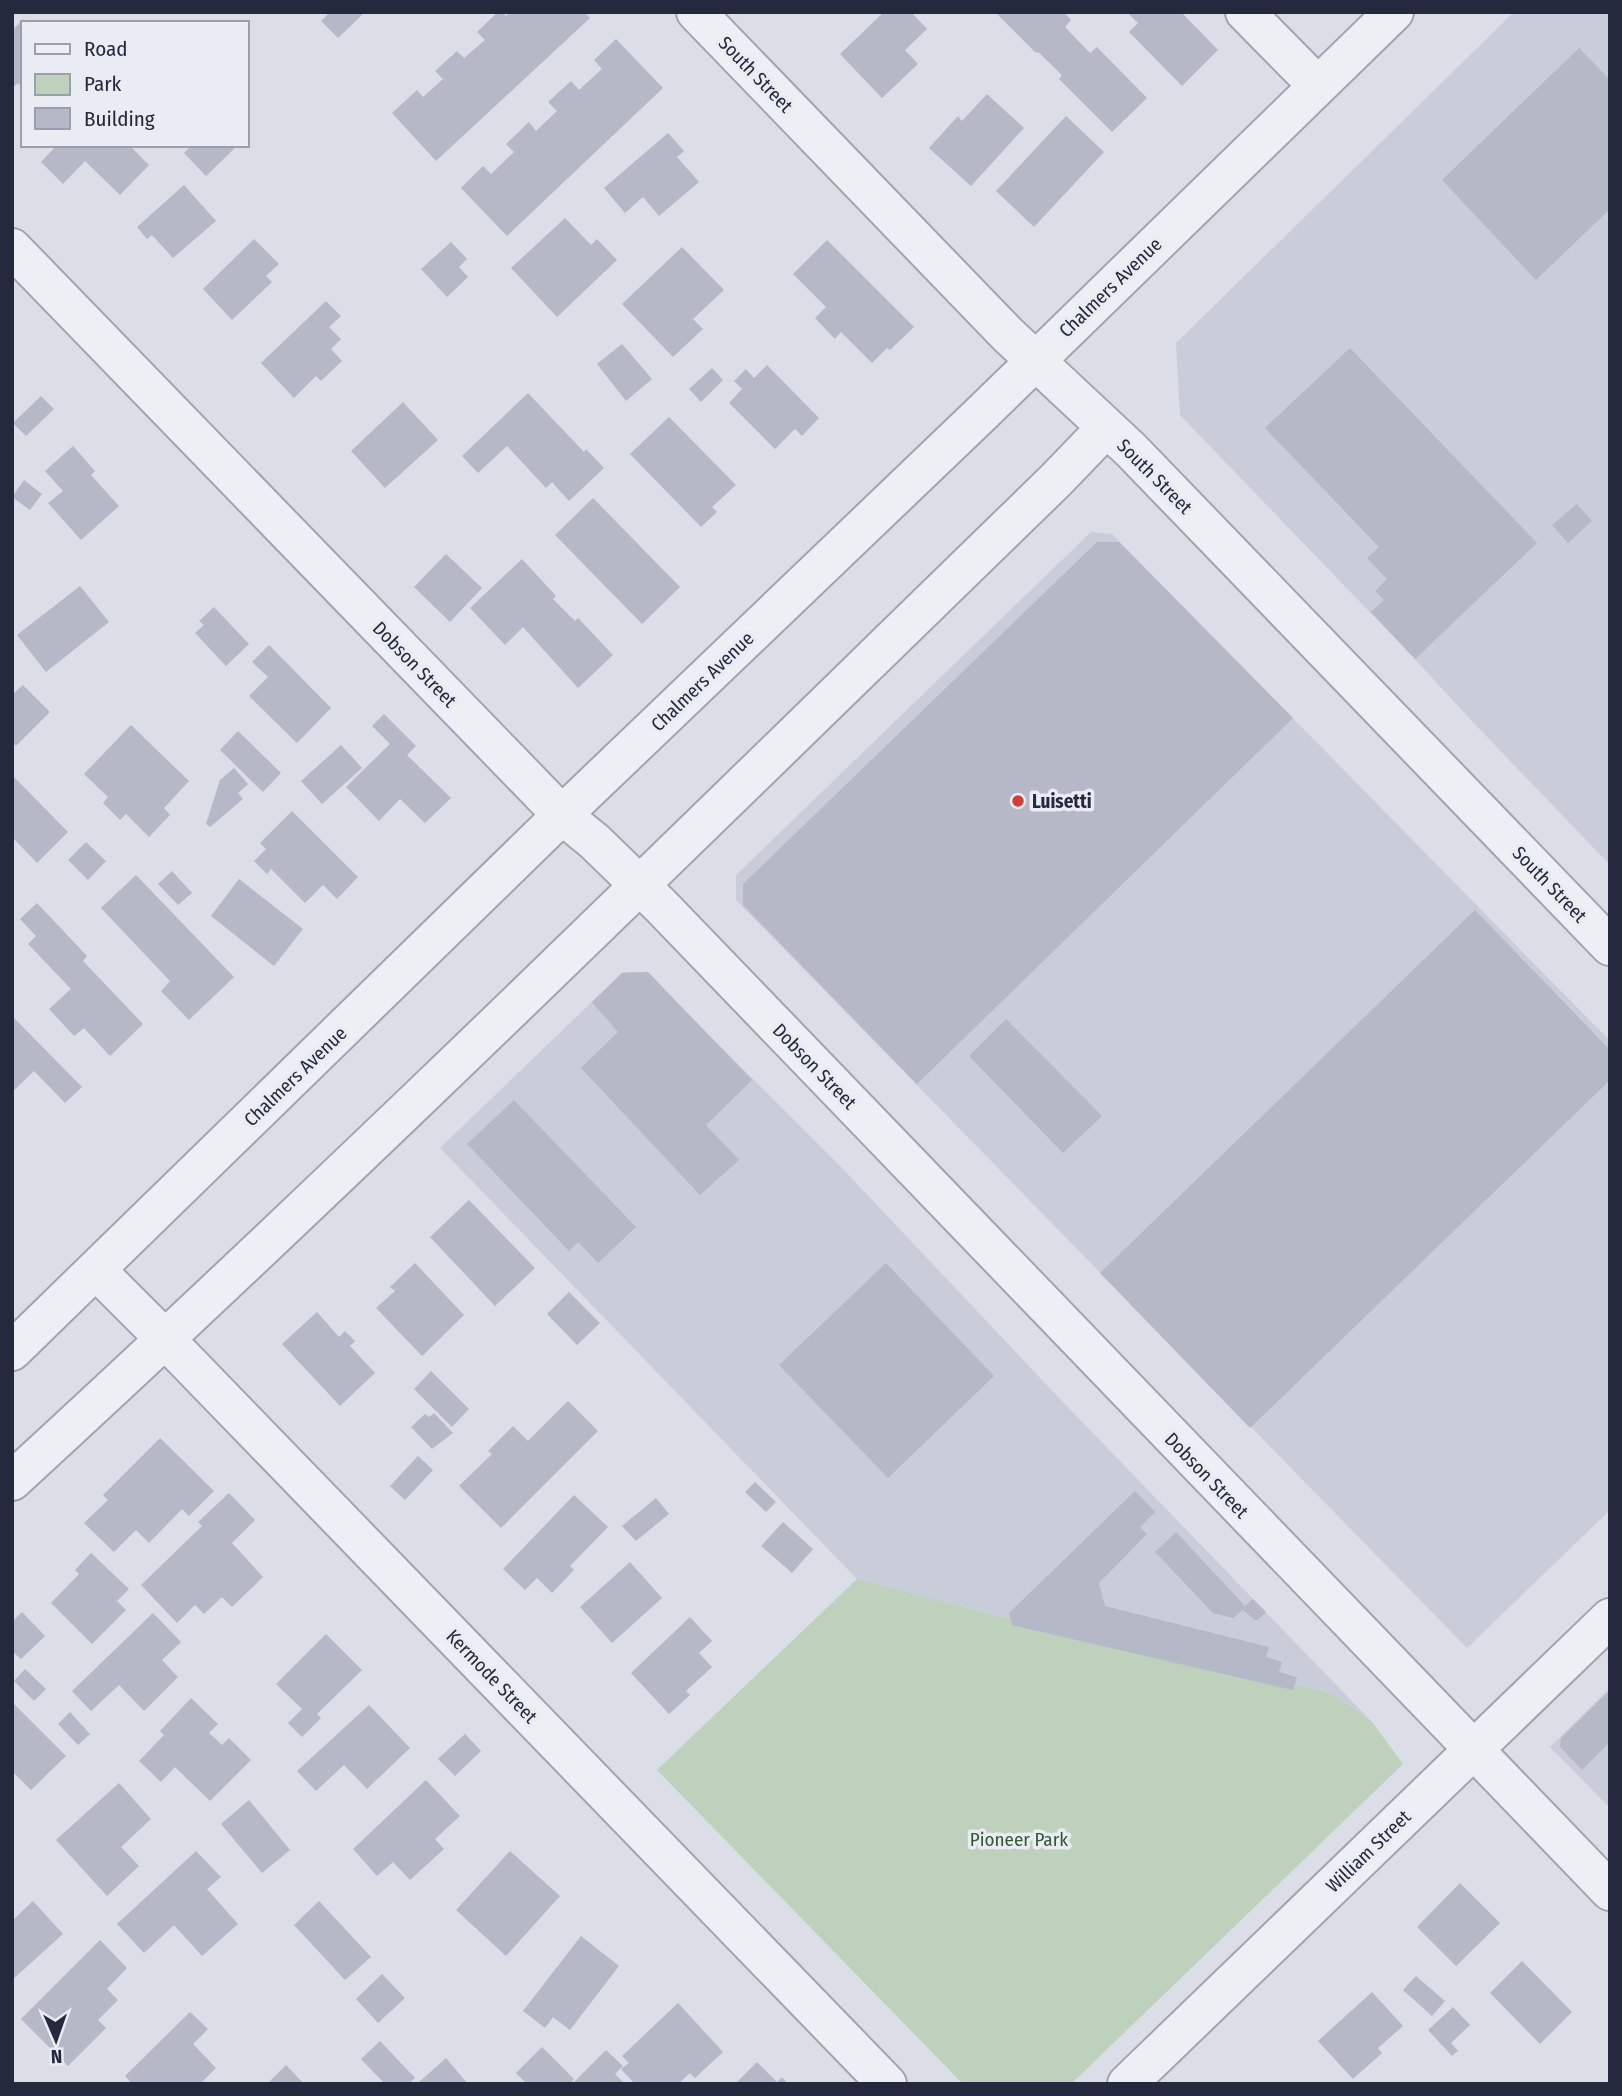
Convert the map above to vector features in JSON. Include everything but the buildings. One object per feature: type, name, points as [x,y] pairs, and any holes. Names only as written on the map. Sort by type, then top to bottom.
[{"type":"street","name":"South Street","points":[[696,12],[1008,335],[1131,450],[1610,946]]},
{"type":"street","points":[[1245,12],[1318,86]]},
{"type":"street","name":"Chalmers Avenue","points":[[12,1351],[1394,12]]},
{"type":"street","name":"Dobson Street","points":[[12,248],[562,816],[594,841],[661,905],[1610,1891]]},
{"type":"street","points":[[12,1481],[166,1340],[1107,428]]},
{"type":"street","name":"Kermode Street","points":[[96,1270],[887,2084]]},
{"type":"street","name":"William Street","points":[[1127,2084],[1610,1618]]},
{"type":"shaded area","points":[[1514,12],[1610,12],[1610,865],[1180,415],[1176,343]]},
{"type":"shaded area","points":[[1091,532],[1112,534],[1610,1041],[1610,1510],[1467,1648],[736,900],[736,875]]},
{"type":"shaded area","points":[[623,972],[646,972],[841,1167],[1059,1398],[1372,1722],[1332,1693],[1133,1651],[857,1579],[440,1148]]},
{"type":"shaded area","points":[[1610,1688],[1610,1808],[1550,1747]]},
{"type":"green space","name":"Pioneer Park","points":[[857,1579],[1133,1651],[1332,1693],[1372,1722],[1403,1764],[1071,2084],[963,2084],[657,1770]]},
{"type":"place","name":"Luisetti","points":[[1018,801]]}]
